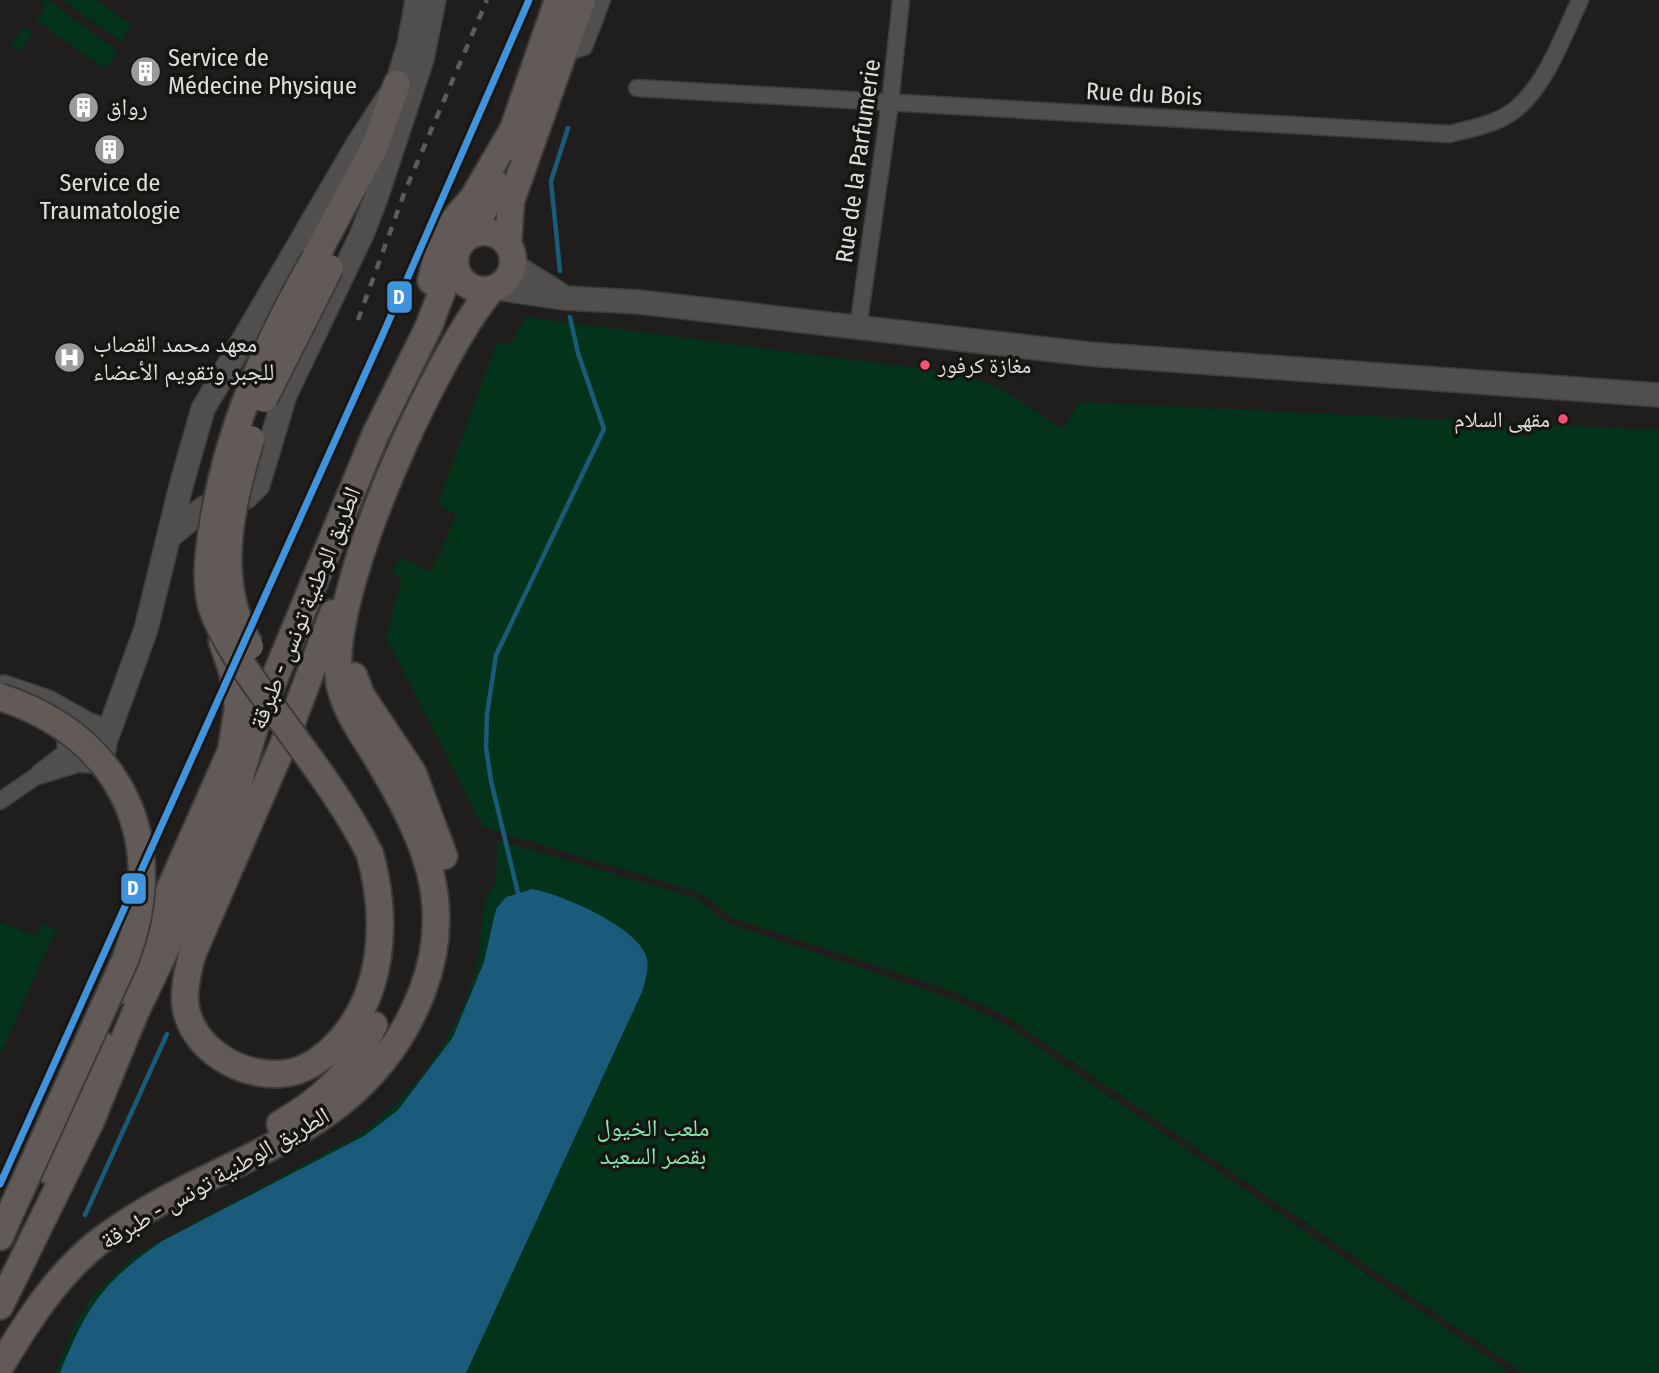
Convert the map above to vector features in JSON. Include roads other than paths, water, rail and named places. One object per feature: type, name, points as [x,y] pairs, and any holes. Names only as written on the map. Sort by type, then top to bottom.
[{"type":"main road","name":"الطريق الوطنية تونس - طبرقة","points":[[0,1307],[90,1123],[135,1013],[228,819],[256,723],[376,433],[429,326],[464,245],[487,207],[558,0]]},
{"type":"main road","points":[[511,255],[511,201],[582,0]]},
{"type":"main road","points":[[360,554],[340,596],[286,738],[192,955],[186,975],[185,1004],[194,1028],[206,1047],[242,1069],[265,1074],[289,1073],[310,1065],[340,1041],[364,1005],[375,974],[380,915],[377,851],[371,818],[347,782],[263,669],[236,617],[227,558],[230,525],[260,409],[363,171],[397,84]]},
{"type":"main road","points":[[407,368],[440,243],[449,226],[473,198],[512,131]]},
{"type":"main road","points":[[22,1260],[30,1214],[231,751],[238,707],[236,688],[213,612],[208,555],[215,512],[234,435],[272,336],[388,158]]},
{"type":"main road","points":[[494,289],[476,289],[461,279],[455,265],[464,245],[494,233],[511,255]]},
{"type":"main road","name":"الطريق الوطنية تونس - طبرقة","points":[[0,1367],[48,1297],[79,1259],[144,1213],[306,1129],[343,1104],[391,1054],[409,1023],[424,990],[435,933],[433,871],[422,841],[349,712],[338,671],[339,641],[360,554],[393,471],[454,342],[494,289],[510,275],[511,255]]},
{"type":"main road","points":[[393,471],[395,506],[359,617],[352,664],[361,695],[413,774],[440,839],[447,876],[445,899],[435,933]]},
{"type":"main road","points":[[79,1259],[116,1221],[162,1189],[299,1113],[318,1098],[351,1068],[374,1025],[390,982],[396,942],[394,886],[377,851],[249,674],[213,612]]},
{"type":"main road","points":[[0,697],[32,709],[66,728],[105,766],[122,792],[137,825],[144,878],[138,921],[125,960],[4,1227]]},
{"type":"main road","points":[[228,819],[204,887],[174,956],[170,993],[174,1018],[185,1044],[201,1063],[238,1086],[266,1091],[289,1089],[326,1074],[342,1061],[374,1025]]},
{"type":"street","points":[[0,801],[85,740],[124,695],[146,629],[199,421],[219,378],[358,144],[397,84],[409,45],[417,0]]},
{"type":"street","points":[[170,536],[204,508],[246,497],[258,485],[285,395],[362,234],[422,59],[434,0]]},
{"type":"street","points":[[563,53],[584,47],[602,0]]},
{"type":"street","name":"Rue de la Parfumerie","points":[[858,328],[890,103],[901,0]]},
{"type":"street","name":"Rue du Bois","points":[[637,88],[1450,134],[1489,123],[1515,110],[1539,81],[1580,0]]},
{"type":"street","points":[[511,255],[564,298]]},
{"type":"street","points":[[494,289],[564,298],[639,302],[1089,354],[1659,395]]},
{"type":"street","points":[[181,486],[204,508]]},
{"type":"street","points":[[0,686],[48,702],[85,740]]},
{"type":"street","points":[[0,703],[85,740]]},
{"type":"water","points":[[532,889],[580,905],[616,925],[642,947],[647,959],[647,972],[642,992],[466,1373],[60,1373],[88,1313],[110,1284],[141,1256],[162,1241],[364,1136],[398,1110],[453,1037],[484,962],[496,909],[506,897]]},
{"type":"waterway","points":[[560,271],[551,181],[568,128]]},
{"type":"waterway","points":[[518,893],[491,781],[486,747],[487,714],[496,655],[604,429],[578,353],[570,317]]},
{"type":"waterway","points":[[85,1215],[167,1034]]},
{"type":"railway","points":[[358,320],[405,191],[487,0]]},
{"type":"place","name":"Service de Médecine Physique","points":[[145,72]]},
{"type":"place","name":"رواق","points":[[83,107]]},
{"type":"place","name":"Service de Traumatologie","points":[[110,149]]},
{"type":"place","name":"معهد محمد القصاب للجبر وتقويم الأعضاء","points":[[70,358]]},
{"type":"place","name":"مغازة كرفور","points":[[925,365]]},
{"type":"place","name":"مقهى السلام","points":[[1563,419]]},
{"type":"park label","name":"ملعب الخيول بقصر السعيد","points":[[653,1142]]}]
